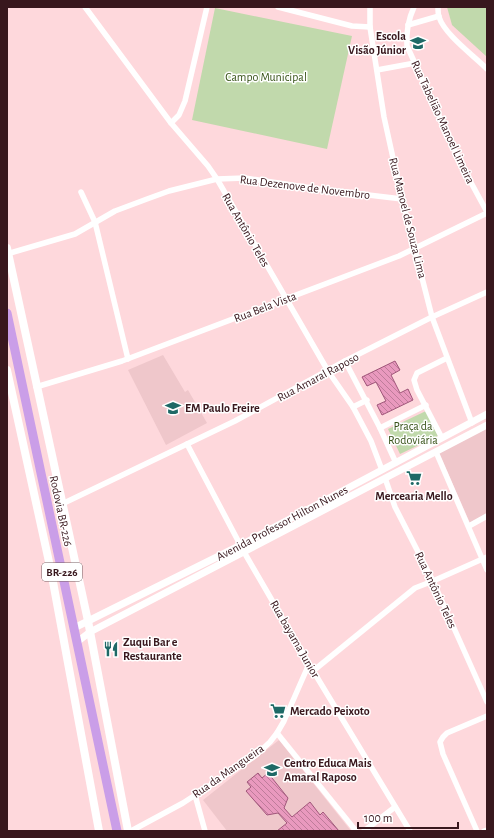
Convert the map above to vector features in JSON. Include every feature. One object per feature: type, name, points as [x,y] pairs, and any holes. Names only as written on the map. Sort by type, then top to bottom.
[{"type":"highway","name":"Rodovia BR-226","points":[[7,313],[117,831]]},
{"type":"main road","points":[[7,252],[88,621],[128,831]]},
{"type":"main road","points":[[7,370],[50,571],[99,831]]},
{"type":"street","name":"Rua Antônio Teles","points":[[85,7],[171,123],[208,166],[217,179],[285,299],[328,370],[353,407],[371,441],[382,470]]},
{"type":"street","points":[[171,123],[182,109],[185,101],[207,7]]},
{"type":"street","points":[[278,7],[352,26],[370,27]]},
{"type":"street","name":"Rua Manoel de Souza Lima","points":[[370,7],[370,27],[384,117],[402,199],[432,317],[472,423]]},
{"type":"street","name":"Rua Tabelião Manoel Limeira","points":[[414,7],[406,36],[407,46],[462,166],[487,212]]},
{"type":"street","points":[[438,7],[439,16],[451,35],[487,68]]},
{"type":"street","points":[[408,25],[439,16]]},
{"type":"street","points":[[377,70],[415,63]]},
{"type":"street","name":"Rua Dezenove de Novembro","points":[[7,252],[63,239],[115,212],[147,199],[169,191],[217,179],[245,178],[318,189],[402,199]]},
{"type":"street","points":[[81,192],[96,222],[128,359]]},
{"type":"street","name":"Rua Bela Vista","points":[[36,386],[128,359],[399,256],[487,212]]},
{"type":"street","name":"Rua Amaral Raposo","points":[[62,504],[235,421],[345,361],[432,317],[487,292]]},
{"type":"street","points":[[447,358],[416,373],[414,376],[415,384],[447,446]]},
{"type":"street","points":[[345,361],[367,400],[399,470]]},
{"type":"street","points":[[353,407],[367,400]]},
{"type":"street","points":[[380,428],[426,405]]},
{"type":"street","name":"Avenida Professor Hilton Nunes","points":[[77,642],[90,632],[382,470],[487,414]]},
{"type":"street","points":[[472,423],[476,431]]},
{"type":"street","name":"Avenida Professor Hilton Nunes","points":[[74,628],[242,549],[487,426]]},
{"type":"street","name":"Rua bayama Junior","points":[[187,444],[242,549],[309,664],[410,831]]},
{"type":"street","points":[[436,452],[485,558],[487,570]]},
{"type":"street","points":[[382,470],[385,478]]},
{"type":"street","name":"Rua Antônio Teles","points":[[385,478],[395,508],[433,581],[487,702]]},
{"type":"street","points":[[469,526],[487,516]]},
{"type":"street","points":[[313,670],[347,644],[411,590],[485,558]]},
{"type":"street","name":"Rua da Mangueira","points":[[131,831],[178,806],[255,756],[270,742],[277,733],[290,709],[309,664]]},
{"type":"street","points":[[477,831],[443,754],[440,742],[443,736],[447,733],[487,716]]},
{"type":"street","points":[[277,733],[356,831]]},
{"type":"street","points":[[195,795],[205,831]]},
{"type":"street","points":[[364,831],[395,807]]},
{"type":"shaded area","name":"EM Paulo Freire","points":[[163,355],[185,392],[188,390],[207,423],[166,445],[128,370]]},
{"type":"shaded area","points":[[487,428],[487,514],[470,523],[439,453]]},
{"type":"shaded area","name":"Centro Educa Mais Amaral Raposo","points":[[279,740],[351,831],[227,831],[203,800]]},
{"type":"green space","points":[[447,7],[487,7],[487,57],[452,25]]},
{"type":"green space","name":"Campo Municipal","points":[[215,8],[352,36],[327,149],[192,120]]},
{"type":"green space","name":"Praça da Rodoviária","points":[[426,411],[438,436],[400,454],[388,429]]},
{"type":"building","points":[[395,361],[400,370],[391,375],[400,393],[408,389],[413,400],[382,415],[377,405],[386,401],[376,382],[367,386],[362,377]]},
{"type":"building","points":[[258,773],[262,778],[268,773],[288,798],[284,808],[292,817],[310,802],[320,815],[323,812],[339,831],[277,831],[287,823],[278,813],[267,815],[246,791],[251,787],[247,782]]},
{"type":"place","name":"Escola Visão Júnior","points":[[418,43]]},
{"type":"place","name":"EM Paulo Freire","points":[[173,408]]},
{"type":"place","name":"Mercearia Mello","points":[[414,478]]},
{"type":"place","name":"Zuqui Bar e Restaurante","points":[[111,649]]},
{"type":"place","name":"Mercado Peixoto","points":[[278,711]]},
{"type":"place","name":"Centro Educa Mais Amaral Raposo","points":[[272,770]]}]
